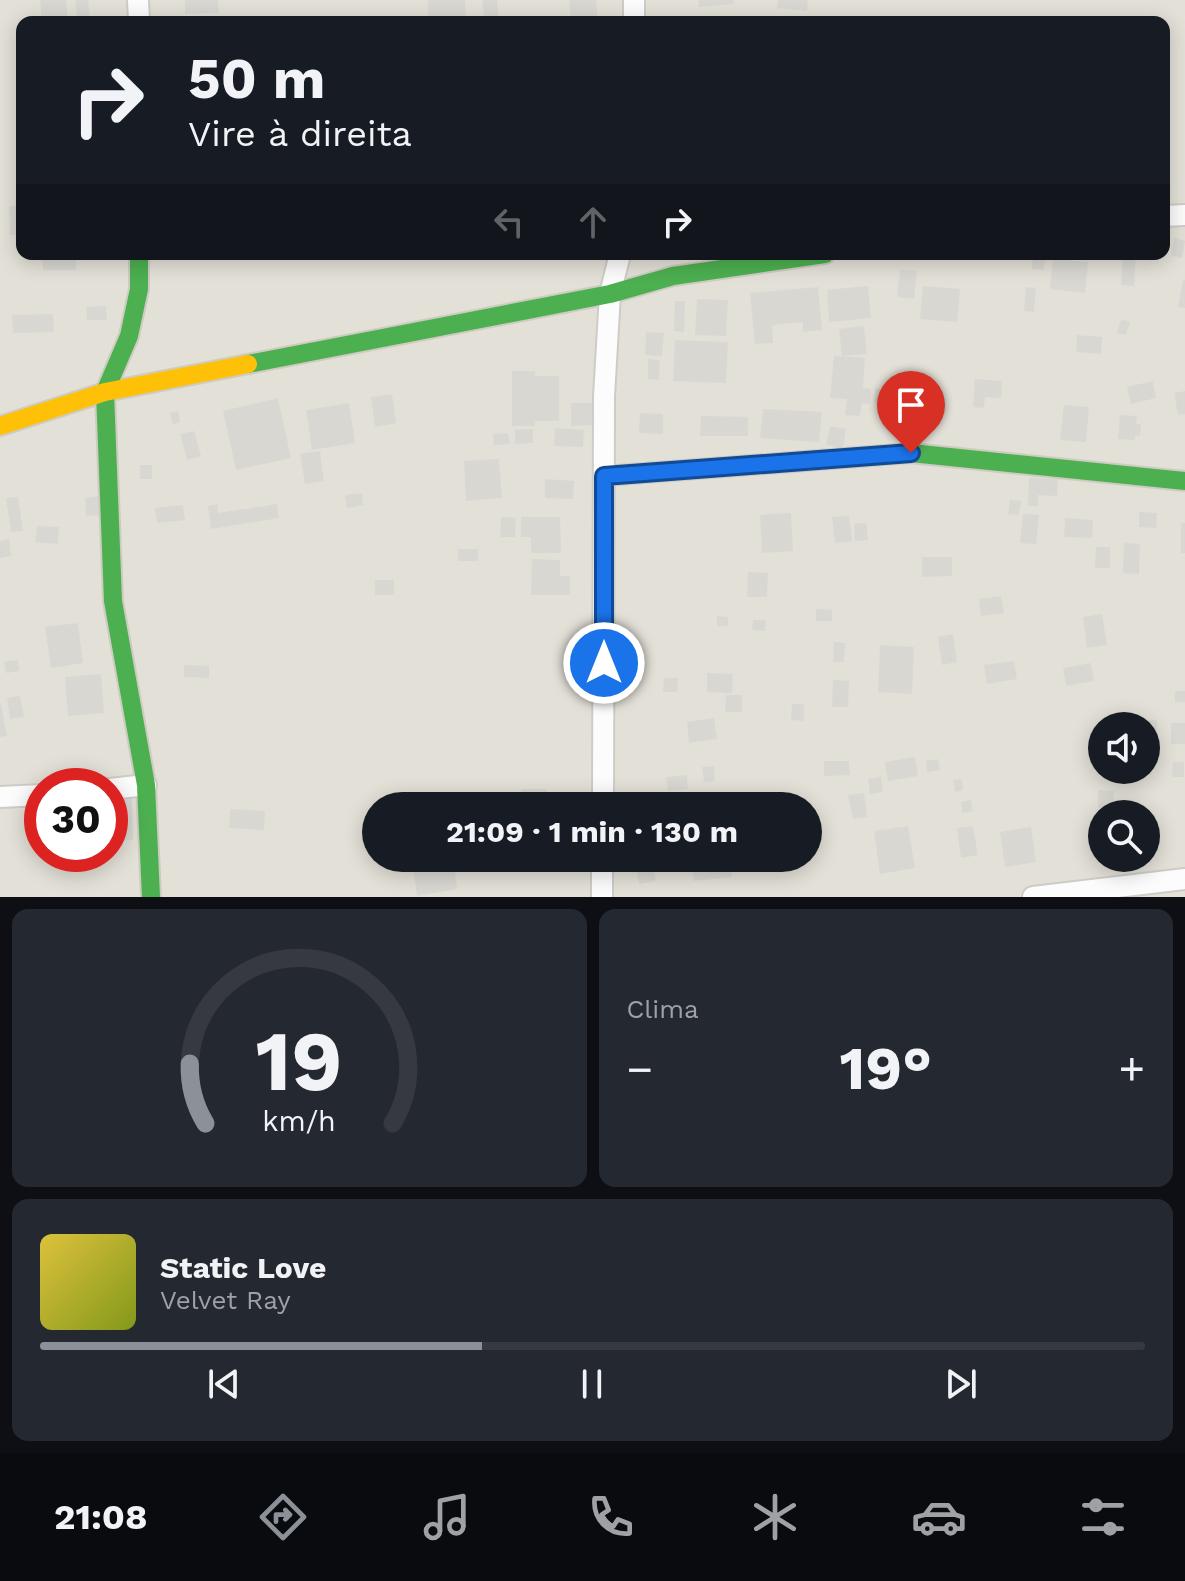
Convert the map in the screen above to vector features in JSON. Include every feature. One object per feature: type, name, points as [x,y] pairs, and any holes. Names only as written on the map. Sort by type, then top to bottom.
[{"type":"street","points":[[139,260],[139,289],[129,336],[105,392],[113,601],[146,785],[151,897]]},
{"type":"street","points":[[603,792],[604,396],[610,294],[618,260]]},
{"type":"street","points":[[0,426],[105,392],[610,294],[673,276],[784,260]]},
{"type":"street","points":[[604,476],[911,453],[1185,481]]},
{"type":"street","points":[[128,787],[146,785]]},
{"type":"street","points":[[0,797],[24,796]]},
{"type":"street","points":[[602,872],[602,897]]},
{"type":"street","points":[[1033,897],[1185,879]]},
{"type":"shaded area","points":[[0,0],[1185,0],[1185,897],[0,897]]},
{"type":"building","points":[[40,0],[66,0],[68,16],[41,16]]},
{"type":"building","points":[[75,0],[88,0],[90,16],[77,16]]},
{"type":"building","points":[[185,0],[218,0],[219,13],[185,14]]},
{"type":"building","points":[[428,0],[465,0],[466,16],[428,16]]},
{"type":"building","points":[[482,0],[497,0],[498,16],[484,16]]},
{"type":"building","points":[[569,0],[596,0],[597,16],[570,16]]},
{"type":"building","points":[[698,0],[733,0],[734,4],[699,7]]},
{"type":"building","points":[[778,0],[808,0],[807,11],[777,8]]},
{"type":"building","points":[[16,205],[16,235],[10,235],[9,206]]},
{"type":"building","points":[[1174,238],[1185,241],[1182,258],[1171,256]]},
{"type":"building","points":[[43,260],[76,260],[76,270],[43,270]]},
{"type":"building","points":[[1033,260],[1045,260],[1044,270],[1032,269]]},
{"type":"building","points":[[1053,260],[1088,262],[1085,293],[1050,289]]},
{"type":"building","points":[[1123,260],[1136,260],[1134,286],[1121,285]]},
{"type":"building","points":[[900,270],[917,271],[914,299],[897,297]]},
{"type":"building","points":[[1185,280],[1185,308],[1178,307]]},
{"type":"building","points":[[868,286],[871,318],[829,322],[827,290]]},
{"type":"building","points":[[923,286],[960,289],[957,322],[920,319]]},
{"type":"building","points":[[818,287],[822,330],[803,332],[803,322],[772,325],[773,343],[755,344],[750,293]]},
{"type":"building","points":[[1026,287],[1036,288],[1034,312],[1024,311]]},
{"type":"building","points":[[697,299],[728,300],[726,336],[695,335]]},
{"type":"building","points":[[675,301],[685,301],[684,332],[674,331]]},
{"type":"building","points":[[106,306],[107,320],[87,320],[86,307]]},
{"type":"building","points":[[53,314],[54,332],[13,333],[12,315]]},
{"type":"building","points":[[1121,319],[1130,322],[1126,335],[1117,333]]},
{"type":"building","points":[[864,326],[867,354],[842,356],[839,329]]},
{"type":"building","points":[[646,332],[664,333],[662,356],[645,355]]},
{"type":"building","points":[[1077,335],[1102,337],[1101,354],[1076,352]]},
{"type":"building","points":[[675,340],[728,342],[726,383],[673,381]]},
{"type":"building","points":[[834,356],[865,358],[863,388],[871,389],[870,404],[862,403],[860,416],[845,415],[847,399],[830,398]]},
{"type":"building","points":[[648,359],[660,360],[659,380],[648,379]]},
{"type":"building","points":[[512,371],[535,371],[535,376],[559,376],[559,421],[535,421],[535,426],[512,426]]},
{"type":"building","points":[[975,379],[1002,381],[1001,398],[985,397],[984,408],[973,407]]},
{"type":"building","points":[[1153,381],[1156,398],[1131,404],[1127,387]]},
{"type":"building","points":[[875,388],[891,390],[890,404],[874,403]]},
{"type":"building","points":[[897,388],[908,389],[907,404],[896,403]]},
{"type":"building","points":[[1185,391],[1185,414],[1178,415],[1174,393]]},
{"type":"building","points":[[392,394],[396,423],[375,427],[371,397]]},
{"type":"building","points":[[278,398],[291,458],[236,470],[223,411]]},
{"type":"building","points":[[349,403],[355,443],[312,450],[306,410]]},
{"type":"building","points":[[571,403],[592,403],[593,425],[571,426]]},
{"type":"building","points":[[1064,405],[1089,407],[1086,442],[1060,440]]},
{"type":"building","points":[[763,409],[822,412],[819,442],[760,438]]},
{"type":"building","points":[[912,409],[928,410],[926,440],[909,439]]},
{"type":"building","points":[[178,411],[180,422],[173,425],[170,413]]},
{"type":"building","points":[[640,413],[663,414],[663,434],[639,433]]},
{"type":"building","points":[[1120,415],[1137,416],[1136,424],[1141,424],[1140,436],[1135,435],[1135,440],[1118,439]]},
{"type":"building","points":[[701,416],[748,417],[748,436],[700,436]]},
{"type":"building","points":[[830,426],[846,429],[843,448],[826,445]]},
{"type":"building","points":[[555,428],[584,430],[583,447],[554,446]]},
{"type":"building","points":[[533,429],[533,443],[515,444],[515,430]]},
{"type":"building","points":[[194,431],[201,456],[187,460],[180,434]]},
{"type":"building","points":[[508,433],[510,444],[494,445],[493,434]]},
{"type":"building","points":[[320,451],[324,481],[305,484],[300,454]]},
{"type":"building","points":[[499,459],[502,498],[466,501],[464,461]]},
{"type":"building","points":[[140,465],[152,465],[152,479],[140,479]]},
{"type":"building","points":[[1029,478],[1058,479],[1057,496],[1038,495],[1038,506],[1028,506]]},
{"type":"building","points":[[545,479],[574,481],[573,499],[545,498]]},
{"type":"building","points":[[362,493],[363,505],[347,508],[345,495]]},
{"type":"building","points":[[100,496],[101,515],[86,516],[85,498]]},
{"type":"building","points":[[18,497],[23,531],[11,532],[6,498]]},
{"type":"building","points":[[1010,500],[1021,501],[1019,515],[1008,514]]},
{"type":"building","points":[[217,504],[218,513],[277,504],[279,518],[211,529],[208,506]]},
{"type":"building","points":[[183,505],[185,520],[157,523],[155,508]]},
{"type":"building","points":[[1139,512],[1157,513],[1156,528],[1139,527]]},
{"type":"building","points":[[791,513],[793,551],[762,553],[760,515]]},
{"type":"building","points":[[1023,514],[1039,515],[1036,544],[1020,543]]},
{"type":"building","points":[[849,516],[852,541],[835,543],[832,517]]},
{"type":"building","points":[[501,517],[516,518],[515,537],[500,537]]},
{"type":"building","points":[[521,517],[560,517],[561,553],[531,553],[531,537],[521,537]]},
{"type":"building","points":[[1065,518],[1093,520],[1092,538],[1064,537]]},
{"type":"building","points":[[866,523],[868,540],[855,541],[854,524]]},
{"type":"building","points":[[1181,523],[1185,523],[1185,553],[1181,553]]},
{"type":"building","points":[[37,526],[59,527],[58,544],[35,542]]},
{"type":"building","points":[[9,539],[11,556],[0,558],[0,541]]},
{"type":"building","points":[[1124,543],[1140,544],[1139,574],[1123,573]]},
{"type":"building","points":[[1096,547],[1110,547],[1110,568],[1095,568]]},
{"type":"building","points":[[458,549],[478,549],[478,561],[458,561]]},
{"type":"building","points":[[922,557],[952,557],[952,576],[922,577]]},
{"type":"building","points":[[532,559],[560,560],[560,576],[570,576],[570,595],[531,595]]},
{"type":"building","points":[[748,572],[768,573],[767,597],[747,597]]},
{"type":"building","points":[[375,580],[394,580],[394,595],[375,595]]},
{"type":"building","points":[[1001,596],[1004,613],[981,616],[979,599]]},
{"type":"building","points":[[816,609],[832,610],[832,621],[816,621]]},
{"type":"building","points":[[1102,614],[1107,645],[1087,648],[1083,617]]},
{"type":"building","points":[[717,616],[728,617],[728,626],[717,626]]},
{"type":"building","points":[[753,620],[766,620],[765,631],[752,630]]},
{"type":"building","points":[[78,623],[83,663],[51,668],[45,627]]},
{"type":"building","points":[[953,634],[957,662],[942,665],[938,637]]},
{"type":"building","points":[[834,642],[845,643],[844,662],[833,662]]},
{"type":"building","points":[[880,645],[914,647],[912,694],[878,692]]},
{"type":"building","points":[[18,660],[19,671],[6,673],[4,662]]},
{"type":"building","points":[[1014,661],[1017,679],[987,684],[984,665]]},
{"type":"building","points":[[1091,663],[1094,681],[1066,686],[1063,668]]},
{"type":"building","points":[[184,665],[209,666],[209,678],[184,677]]},
{"type":"building","points":[[707,673],[733,674],[732,693],[707,692]]},
{"type":"building","points":[[101,674],[104,713],[68,716],[65,677]]},
{"type":"building","points":[[664,678],[678,678],[677,692],[663,692]]},
{"type":"building","points":[[833,680],[849,681],[848,707],[832,707]]},
{"type":"building","points":[[1175,691],[1185,691],[1185,702],[1175,702]]},
{"type":"building","points":[[726,695],[742,695],[742,712],[725,712]]},
{"type":"building","points":[[20,696],[24,717],[10,719],[7,698]]},
{"type":"building","points":[[0,700],[7,736],[0,737]]},
{"type":"building","points":[[792,704],[804,704],[804,721],[791,720]]},
{"type":"building","points":[[714,718],[717,739],[689,743],[687,722]]},
{"type":"building","points":[[1171,723],[1185,723],[1185,744],[1171,744]]},
{"type":"building","points":[[915,757],[918,776],[888,781],[885,762]]},
{"type":"building","points":[[938,759],[940,770],[927,772],[926,761]]},
{"type":"building","points":[[824,761],[849,761],[850,775],[824,776]]},
{"type":"building","points":[[1173,762],[1184,762],[1184,777],[1172,777]]},
{"type":"building","points":[[714,766],[715,781],[704,782],[702,767]]},
{"type":"building","points":[[687,775],[688,789],[668,791],[666,777]]},
{"type":"building","points":[[881,777],[883,792],[870,794],[868,779]]},
{"type":"building","points":[[962,779],[963,790],[955,792],[953,780]]},
{"type":"building","points":[[521,789],[547,789],[547,792],[521,792]]},
{"type":"building","points":[[1098,790],[1114,791],[1114,800],[1098,800]]},
{"type":"building","points":[[864,793],[867,817],[853,819],[848,795]]},
{"type":"building","points":[[128,797],[132,797],[133,840],[128,840]]},
{"type":"building","points":[[971,800],[973,811],[962,813],[961,802]]},
{"type":"building","points":[[230,809],[265,811],[264,830],[229,828]]},
{"type":"building","points":[[908,826],[915,868],[880,874],[874,831]]},
{"type":"building","points":[[973,826],[978,855],[961,858],[957,828]]},
{"type":"building","points":[[1031,827],[1036,862],[1005,867],[1000,832]]},
{"type":"building","points":[[414,872],[455,872],[457,889],[417,896]]},
{"type":"building","points":[[637,872],[654,872],[656,881],[639,884]]},
{"type":"building","points":[[693,872],[731,872],[732,877],[694,881]]},
{"type":"traffic: fast","points":[[139,260],[139,289],[129,336],[105,392],[113,601],[146,785],[151,897]]},
{"type":"traffic: fast","points":[[248,364],[610,294],[673,276],[784,260]]},
{"type":"traffic: fast","points":[[604,476],[911,453],[1185,481]]},
{"type":"traffic: slow","points":[[0,426],[105,392],[248,364]]},
{"type":"route","points":[[604,663],[604,476],[911,453]]}]
